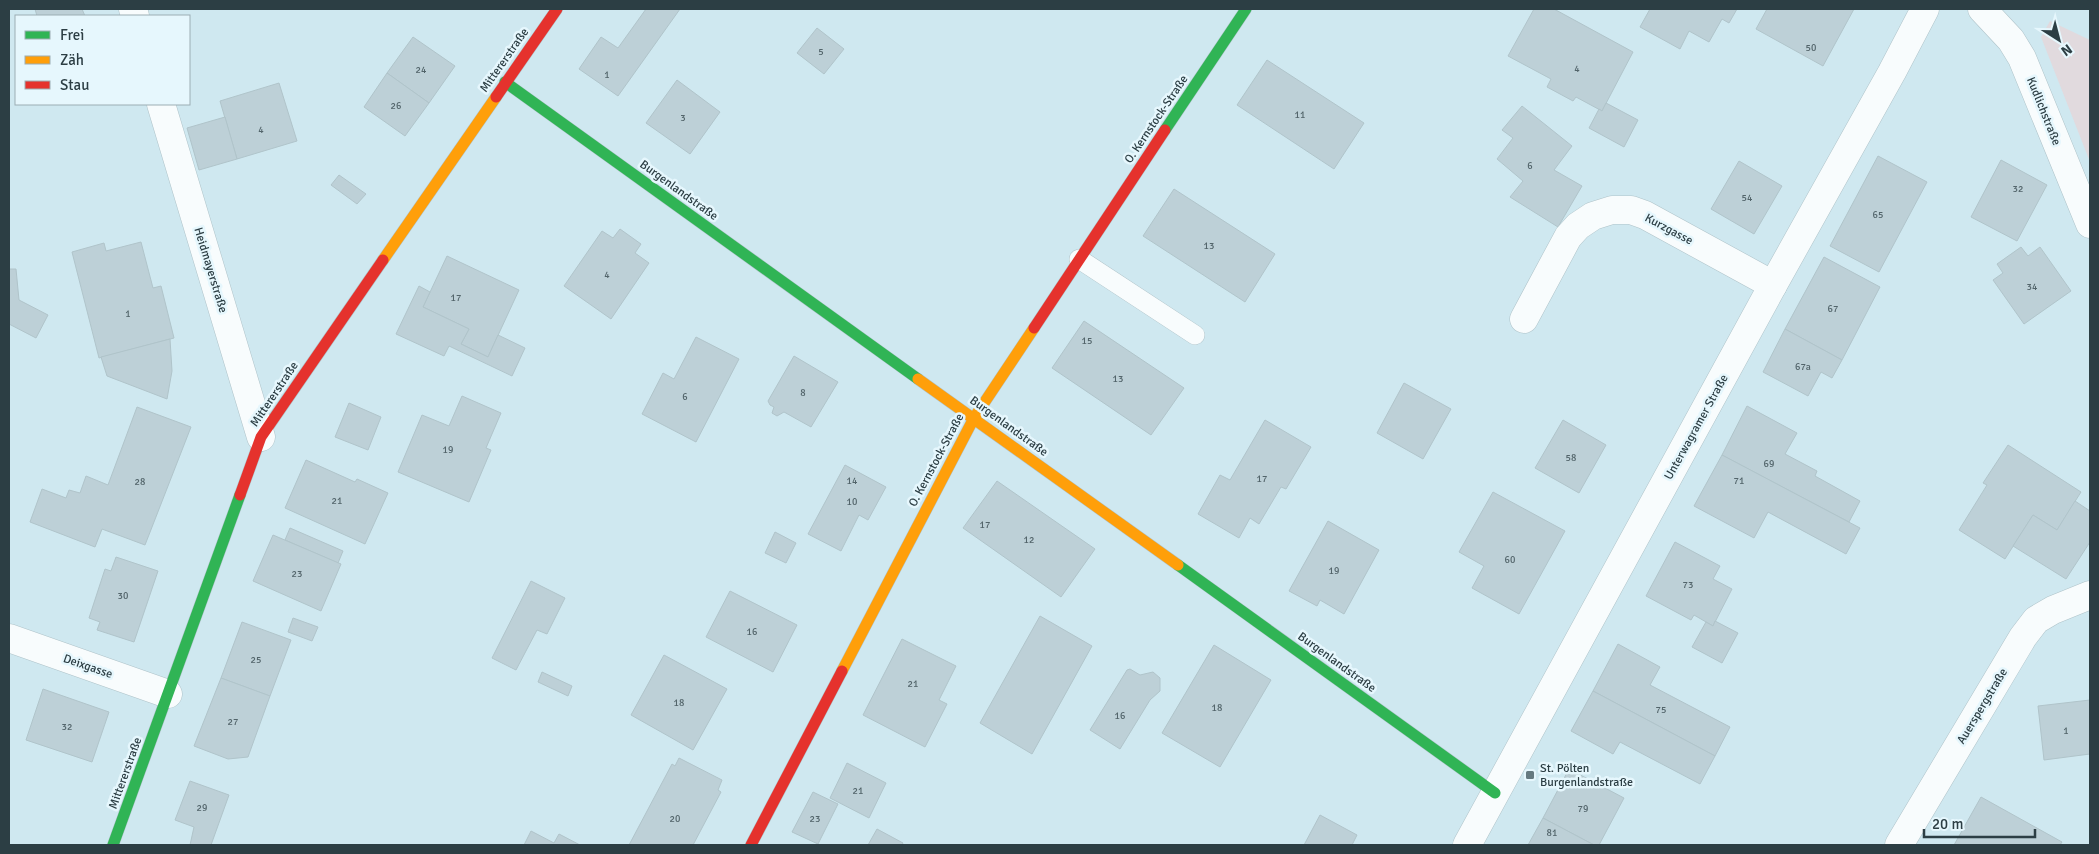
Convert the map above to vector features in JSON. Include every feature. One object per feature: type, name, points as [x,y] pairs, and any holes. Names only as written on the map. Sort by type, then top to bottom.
[{"type":"street","name":"Mittererstraße","points":[[114,845],[261,437],[557,9]]},
{"type":"street","name":"O. Kernstock-Straße","points":[[751,845],[974,418],[1246,9]]},
{"type":"street","name":"Unterwagramer Straße","points":[[1467,845],[1773,286],[1888,81],[1925,9]]},
{"type":"street","name":"Kudlichstraße","points":[[1982,9],[2010,40],[2022,58],[2090,224]]},
{"type":"street","name":"Burgenlandstraße","points":[[505,82],[1495,793]]},
{"type":"street","name":"Heidmayerstraße","points":[[161,105],[261,437]]},
{"type":"street","name":"Kurzgasse","points":[[1524,319],[1573,231],[1593,216],[1612,210],[1631,210],[1645,215],[1773,286]]},
{"type":"street","name":"Auerspergstraße","points":[[1899,845],[2022,637],[2036,620],[2053,610],[2090,595]]},
{"type":"street","name":"Deixgasse","points":[[9,638],[168,694]]},
{"type":"lane","points":[[1079,259],[1195,335]]},
{"type":"shaded area","points":[[2050,21],[2090,40],[2090,162],[2041,37]]},
{"type":"building","points":[[35,9],[82,9],[85,15],[37,15]]},
{"type":"building","points":[[646,9],[680,9],[618,96],[579,69],[601,37],[618,48]]},
{"type":"building","points":[[1534,9],[1554,9],[1633,52],[1602,111],[1576,97],[1573,101],[1547,87],[1551,79],[1508,56]]},
{"type":"building","points":[[1650,9],[1737,9],[1729,23],[1722,19],[1709,42],[1689,31],[1680,49],[1640,27]]},
{"type":"building","points":[[1767,9],[1854,9],[1823,66],[1756,29]]},
{"type":"building","points":[[817,28],[844,49],[824,74],[797,53]]},
{"type":"building","points":[[413,37],[455,66],[429,103],[387,73]]},
{"type":"building","points":[[1267,60],[1364,123],[1334,169],[1237,105]]},
{"type":"building","points":[[387,73],[429,103],[405,136],[364,107]]},
{"type":"building","points":[[677,80],[720,112],[690,154],[646,123]]},
{"type":"building","points":[[279,83],[297,141],[237,159],[220,101]]},
{"type":"building","points":[[1606,103],[1638,120],[1624,147],[1589,128],[1599,109],[1602,111]]},
{"type":"building","points":[[1522,106],[1572,146],[1554,170],[1582,186],[1558,227],[1510,197],[1523,181],[1497,159],[1513,138],[1502,130]]},
{"type":"building","points":[[225,117],[237,159],[199,170],[187,128]]},
{"type":"building","points":[[1878,156],[1927,182],[1879,272],[1830,246]]},
{"type":"building","points":[[2001,160],[2047,185],[2017,241],[1971,217]]},
{"type":"building","points":[[1739,161],[1782,186],[1754,234],[1711,209]]},
{"type":"building","points":[[339,175],[366,194],[357,204],[331,185]]},
{"type":"building","points":[[1174,189],[1275,254],[1245,302],[1143,236]]},
{"type":"building","points":[[620,229],[641,244],[635,253],[649,263],[611,319],[564,286],[602,231],[613,238]]},
{"type":"building","points":[[141,242],[153,288],[161,286],[174,338],[99,358],[72,252],[104,243],[106,251]]},
{"type":"building","points":[[2021,247],[2028,256],[2040,247],[2071,291],[2024,324],[1993,280],[2003,273],[1997,264]]},
{"type":"building","points":[[447,256],[519,290],[488,357],[461,344],[469,329],[423,307]]},
{"type":"building","points":[[1824,257],[1880,287],[1842,360],[1785,329]]},
{"type":"building","points":[[9,269],[16,269],[19,300],[48,315],[36,338],[9,324]]},
{"type":"building","points":[[419,286],[430,292],[423,307],[469,329],[461,344],[488,357],[498,335],[525,348],[512,376],[449,346],[444,356],[396,334]]},
{"type":"building","points":[[1084,321],[1184,388],[1151,435],[1052,368]]},
{"type":"building","points":[[1785,329],[1842,360],[1832,378],[1821,372],[1808,396],[1763,372]]},
{"type":"building","points":[[696,337],[739,359],[696,442],[642,414],[663,373],[674,379]]},
{"type":"building","points":[[170,339],[172,371],[167,399],[107,376],[101,357]]},
{"type":"building","points":[[794,356],[838,382],[811,427],[784,412],[777,416],[772,413],[774,407],[768,401]]},
{"type":"building","points":[[1404,383],[1451,409],[1423,459],[1377,433]]},
{"type":"building","points":[[462,396],[501,413],[486,448],[491,450],[469,502],[398,472],[422,415],[449,426]]},
{"type":"building","points":[[349,403],[381,417],[368,450],[335,437]]},
{"type":"building","points":[[1747,406],[1797,433],[1785,454],[1817,471],[1815,476],[1860,501],[1849,522],[1722,455]]},
{"type":"building","points":[[137,407],[191,427],[145,545],[102,529],[95,547],[30,522],[42,489],[66,498],[69,490],[80,493],[86,476],[108,485]]},
{"type":"building","points":[[1265,420],[1311,447],[1286,489],[1281,487],[1259,524],[1250,518],[1239,538],[1198,514],[1220,475],[1230,480]]},
{"type":"building","points":[[1563,420],[1606,445],[1579,493],[1535,468]]},
{"type":"building","points":[[2008,445],[2081,492],[2057,530],[2033,515],[2005,559],[1959,530],[1987,485],[1983,483]]},
{"type":"building","points":[[1722,455],[1860,528],[1846,554],[1768,512],[1754,538],[1694,506]]},
{"type":"building","points":[[306,460],[355,482],[357,479],[388,493],[365,544],[285,508]]},
{"type":"building","points":[[845,465],[886,487],[868,520],[859,515],[841,551],[808,534]]},
{"type":"building","points":[[997,481],[1095,549],[1061,597],[963,528]]},
{"type":"building","points":[[1493,492],[1565,531],[1519,614],[1472,588],[1484,566],[1459,552]]},
{"type":"building","points":[[2075,501],[2090,511],[2090,542],[2066,579],[2013,546],[2033,515],[2057,530]]},
{"type":"building","points":[[1328,521],[1379,550],[1344,614],[1320,600],[1317,606],[1289,591]]},
{"type":"building","points":[[290,528],[343,551],[338,563],[285,540]]},
{"type":"building","points":[[775,532],[796,543],[786,563],[765,553]]},
{"type":"building","points":[[273,535],[341,564],[321,611],[253,581]]},
{"type":"building","points":[[1675,542],[1720,566],[1713,579],[1732,589],[1713,626],[1694,615],[1691,620],[1646,596]]},
{"type":"building","points":[[116,557],[158,571],[134,642],[97,630],[100,622],[89,618],[105,569],[111,571]]},
{"type":"building","points":[[531,581],[565,598],[547,634],[537,630],[516,670],[492,658]]},
{"type":"building","points":[[730,591],[797,625],[773,672],[706,637]]},
{"type":"building","points":[[1040,616],[1092,646],[1032,754],[980,723]]},
{"type":"building","points":[[293,618],[318,627],[312,641],[288,632]]},
{"type":"building","points":[[1715,621],[1738,633],[1722,663],[1692,647],[1706,622],[1713,626]]},
{"type":"building","points":[[242,622],[291,640],[270,696],[221,678]]},
{"type":"building","points":[[902,639],[956,666],[939,700],[947,704],[925,747],[863,715]]},
{"type":"building","points":[[1618,644],[1660,667],[1650,685],[1730,727],[1715,756],[1593,691]]},
{"type":"building","points":[[1214,645],[1271,680],[1220,767],[1162,733]]},
{"type":"building","points":[[664,655],[727,689],[693,750],[631,715]]},
{"type":"building","points":[[1130,669],[1140,675],[1153,672],[1160,678],[1160,691],[1150,700],[1120,749],[1090,730],[1127,670]]},
{"type":"building","points":[[542,672],[572,686],[568,696],[538,682]]},
{"type":"building","points":[[221,678],[270,696],[248,757],[228,759],[194,746]]},
{"type":"building","points":[[43,689],[109,712],[92,762],[26,740]]},
{"type":"building","points":[[1593,691],[1715,756],[1700,784],[1620,742],[1613,754],[1571,731]]},
{"type":"building","points":[[2090,700],[2090,754],[2044,760],[2038,706]]},
{"type":"building","points":[[679,758],[722,780],[718,790],[721,792],[693,845],[629,845],[672,764],[675,766]]},
{"type":"building","points":[[847,763],[886,783],[869,818],[830,798]]},
{"type":"building","points":[[1569,769],[1624,798],[1599,845],[1594,845],[1543,818]]},
{"type":"building","points":[[190,781],[229,795],[211,845],[190,845],[194,827],[175,820]]},
{"type":"building","points":[[813,792],[838,804],[818,844],[792,832]]},
{"type":"building","points":[[1981,797],[2062,842],[2060,845],[1954,845]]},
{"type":"building","points":[[1320,815],[1357,835],[1352,845],[1304,845]]},
{"type":"building","points":[[1543,818],[1594,845],[1528,845]]},
{"type":"building","points":[[877,829],[903,843],[902,845],[868,845]]},
{"type":"building","points":[[531,831],[554,843],[559,834],[580,845],[524,845]]},
{"type":"traffic: fast","points":[[1165,130],[1246,9]]},
{"type":"traffic: fast","points":[[505,82],[918,379]]},
{"type":"traffic: fast","points":[[113,845],[240,495]]},
{"type":"traffic: fast","points":[[1178,565],[1495,793]]},
{"type":"traffic: slow","points":[[383,260],[496,97]]},
{"type":"traffic: slow","points":[[842,671],[974,418],[1034,328]]},
{"type":"traffic: slow","points":[[918,379],[1178,565]]},
{"type":"traffic: jam","points":[[496,97],[557,9]]},
{"type":"traffic: jam","points":[[1034,328],[1165,130]]},
{"type":"traffic: jam","points":[[240,495],[261,437],[383,260]]},
{"type":"traffic: jam","points":[[751,845],[842,671]]},
{"type":"place","name":"St. Pölten Burgenlandstraße","points":[[1530,775]]}]
